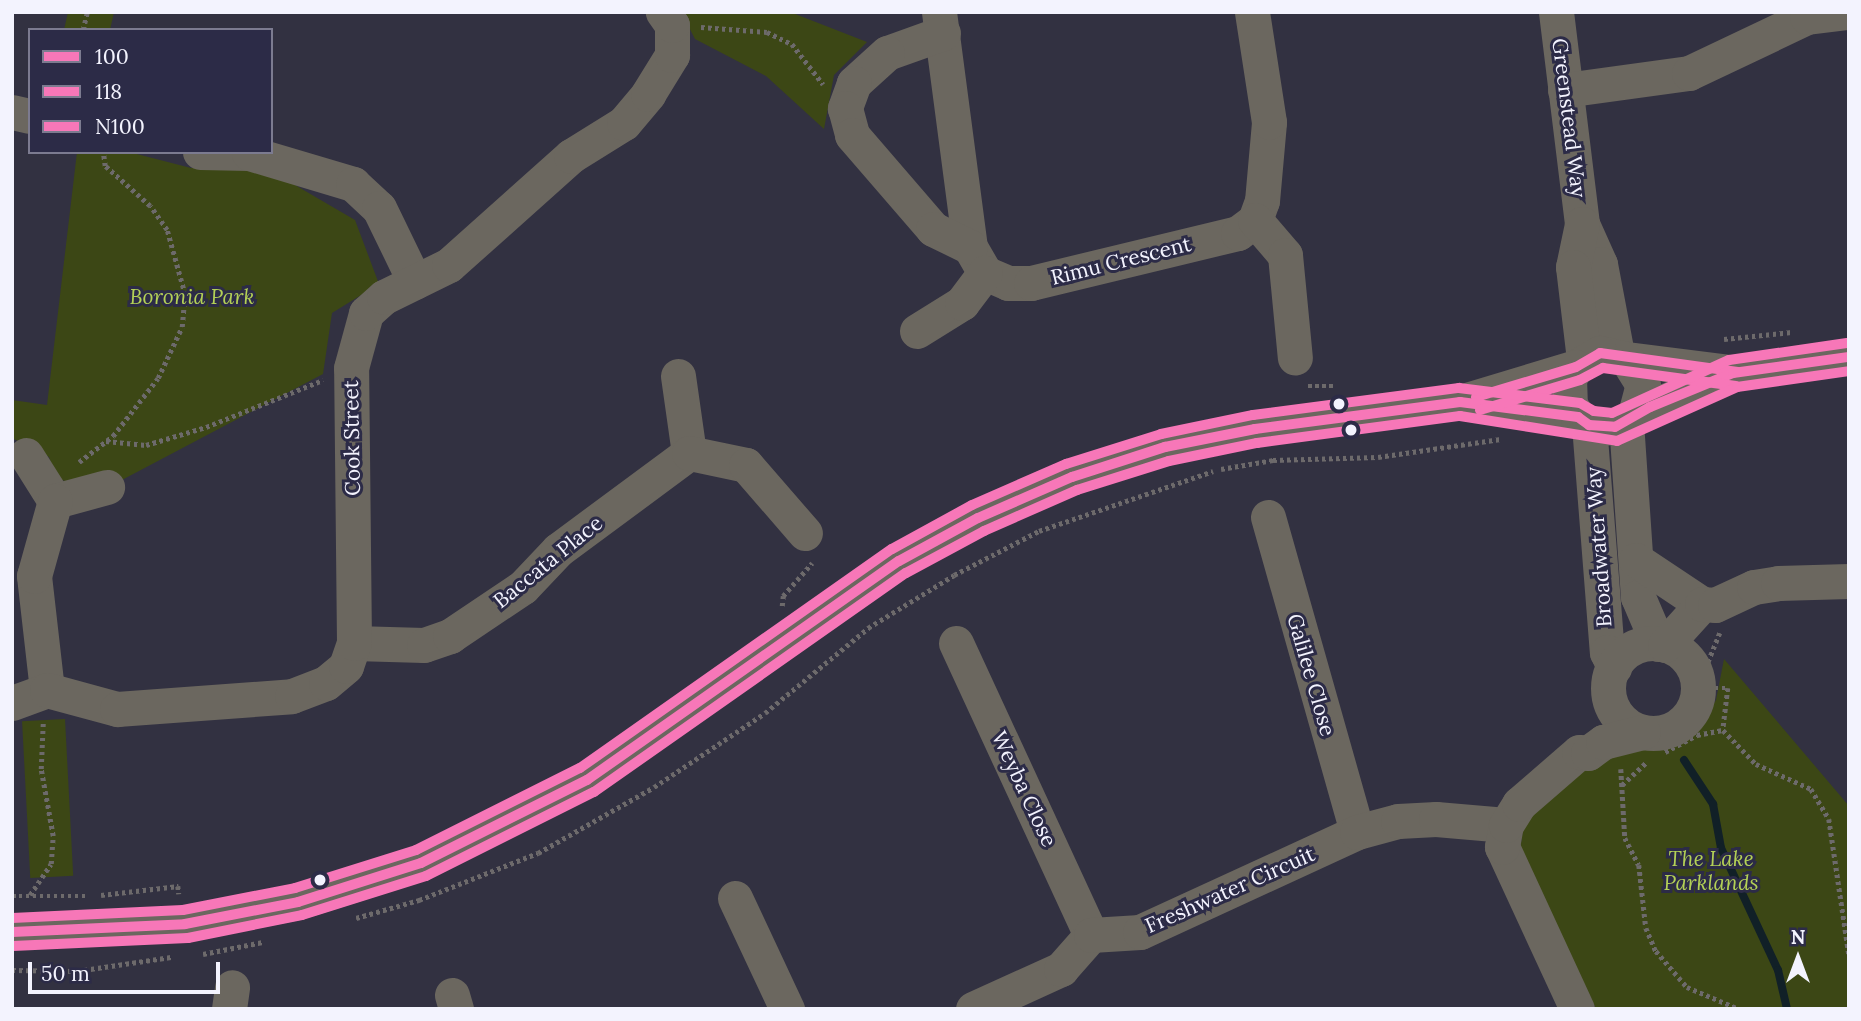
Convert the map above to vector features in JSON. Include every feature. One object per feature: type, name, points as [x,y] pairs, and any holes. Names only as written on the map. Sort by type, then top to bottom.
[{"type":"street","points":[[1252,12],[1269,122],[1262,201],[1255,220],[1286,255],[1295,358]]},
{"type":"street","name":"Greenstead Way","points":[[1556,12],[1582,224],[1573,267],[1601,360]]},
{"type":"street","points":[[1565,90],[1689,73],[1807,17],[1846,12]]},
{"type":"street","name":"Cook Street","points":[[47,690],[117,709],[292,696],[326,683],[346,666],[354,643],[351,368],[366,313],[384,297],[449,265],[571,156],[624,123],[648,94],[672,55],[667,19]]},
{"type":"street","points":[[845,108],[855,83],[887,54],[941,23],[978,260],[962,303],[917,331]]},
{"type":"street","name":"Rimu Crescent","points":[[845,108],[852,135],[933,229],[1008,283],[1031,283],[1238,233],[1255,220]]},
{"type":"street","points":[[252,154],[353,184],[379,208],[415,282]]},
{"type":"street","points":[[12,932],[185,924],[298,902],[421,863],[587,780],[899,561],[978,518],[1072,477],[1164,447],[1255,429],[1460,402],[1601,360],[1733,373],[1849,357]]},
{"type":"street","points":[[1601,360],[1643,385],[1631,418]]},
{"type":"street","points":[[1583,421],[1567,392],[1601,360]]},
{"type":"street","points":[[1460,402],[1583,421],[1601,428],[1631,418],[1733,373]]},
{"type":"street","points":[[678,376],[689,453],[746,465],[805,533]]},
{"type":"street","name":"Broadwater Way","points":[[1611,680],[1632,649],[1662,644],[1639,597],[1631,418]]},
{"type":"street","name":"Broadwater Way","points":[[1583,421],[1611,680],[1620,718],[1643,732]]},
{"type":"street","name":"Baccata Place","points":[[354,643],[424,645],[450,636],[523,587],[558,550],[689,453]]},
{"type":"street","points":[[12,704],[47,690],[34,576],[55,501],[26,455]]},
{"type":"street","points":[[55,501],[107,487]]},
{"type":"street","name":"Galilee Close","points":[[1268,517],[1357,832]]},
{"type":"street","name":"Broadwater Way","points":[[1636,560],[1714,603]]},
{"type":"street","points":[[1694,668],[1682,653],[1662,644],[1714,603],[1754,587],[1779,583],[1849,581]]},
{"type":"street","points":[[1577,1009],[1502,846],[1506,825],[1519,804],[1591,747],[1643,732],[1668,730],[1688,716],[1698,693],[1694,668],[1699,647],[1716,615],[1714,603]]},
{"type":"street","name":"Weyba Close","points":[[956,643],[1091,934]]},
{"type":"street","points":[[1591,747],[1579,741],[1611,680]]},
{"type":"street","name":"Freshwater Circuit","points":[[1091,934],[1140,932],[1357,832],[1398,821],[1436,819],[1506,825]]},
{"type":"street","points":[[735,898],[788,1009]]},
{"type":"street","points":[[974,1009],[1061,969],[1091,934]]},
{"type":"path","points":[[667,19],[767,32],[792,44],[845,108]]},
{"type":"path","points":[[55,501],[71,468],[105,441],[158,378],[181,327],[185,295],[167,230],[150,206],[106,166],[103,154]]},
{"type":"path","points":[[105,441],[146,445],[206,427],[351,368]]},
{"type":"path","points":[[868,628],[1039,531],[1212,471],[1273,460],[1378,457],[1513,437]]},
{"type":"path","points":[[781,642],[783,596],[813,561],[816,546],[805,533]]},
{"type":"path","points":[[1714,603],[1722,628],[1709,663],[1708,688],[1727,688],[1723,730],[1756,764],[1811,789],[1829,819],[1849,954]]},
{"type":"path","points":[[29,896],[51,864],[53,836],[41,769],[47,690]]},
{"type":"path","points":[[1622,785],[1648,761],[1698,735],[1723,730]]},
{"type":"path","points":[[1591,747],[1621,769],[1625,838],[1639,865],[1646,928],[1656,951],[1687,987],[1739,1009]]},
{"type":"path","points":[[12,970],[77,971],[176,956]]},
{"type":"green space","points":[[68,12],[114,12],[110,28],[64,28]]},
{"type":"green space","points":[[681,12],[790,12],[867,42],[834,75],[824,129],[766,76],[695,39]]},
{"type":"green space","name":"Boronia Park","points":[[77,154],[137,154],[191,168],[244,166],[283,178],[355,220],[379,284],[332,313],[323,374],[120,481],[80,486],[56,478],[49,457],[12,438],[12,400],[47,405]]},
{"type":"green space","name":"The Lake Parklands","points":[[1724,659],[1849,806],[1849,1009],[1596,1009],[1520,850],[1524,822],[1602,753],[1634,741],[1669,740],[1703,722],[1716,700]]},
{"type":"green space","points":[[65,719],[73,876],[30,878],[22,721]]},
{"type":"waterway","points":[[1684,760],[1713,804],[1721,848],[1778,970],[1787,1009]]},
{"type":"transit line","name":"N100","points":[[12,918],[183,910],[295,888],[416,850],[580,768],[892,549],[972,505],[1066,464],[1161,434],[1253,415],[1459,388],[1580,403],[1594,411],[1612,413],[1729,360],[1847,343]]},
{"type":"transit line","name":"100","points":[[1476,397],[1576,367],[1600,353],[1738,372]]},
{"type":"transit line","name":"100","points":[[12,932],[185,924],[298,902],[421,863],[587,780],[899,561],[978,518],[1072,477],[1165,447],[1255,429],[1460,402],[1578,417],[1589,425],[1615,427],[1650,407],[1733,373],[1849,357]]},
{"type":"transit line","name":"118","points":[[1480,410],[1580,380],[1603,368],[1736,386]]},
{"type":"transit line","name":"118","points":[[13,946],[188,938],[302,915],[426,876],[594,792],[906,573],[984,531],[1077,490],[1169,461],[1257,443],[1460,416],[1617,441],[1737,387],[1849,371]]}]
